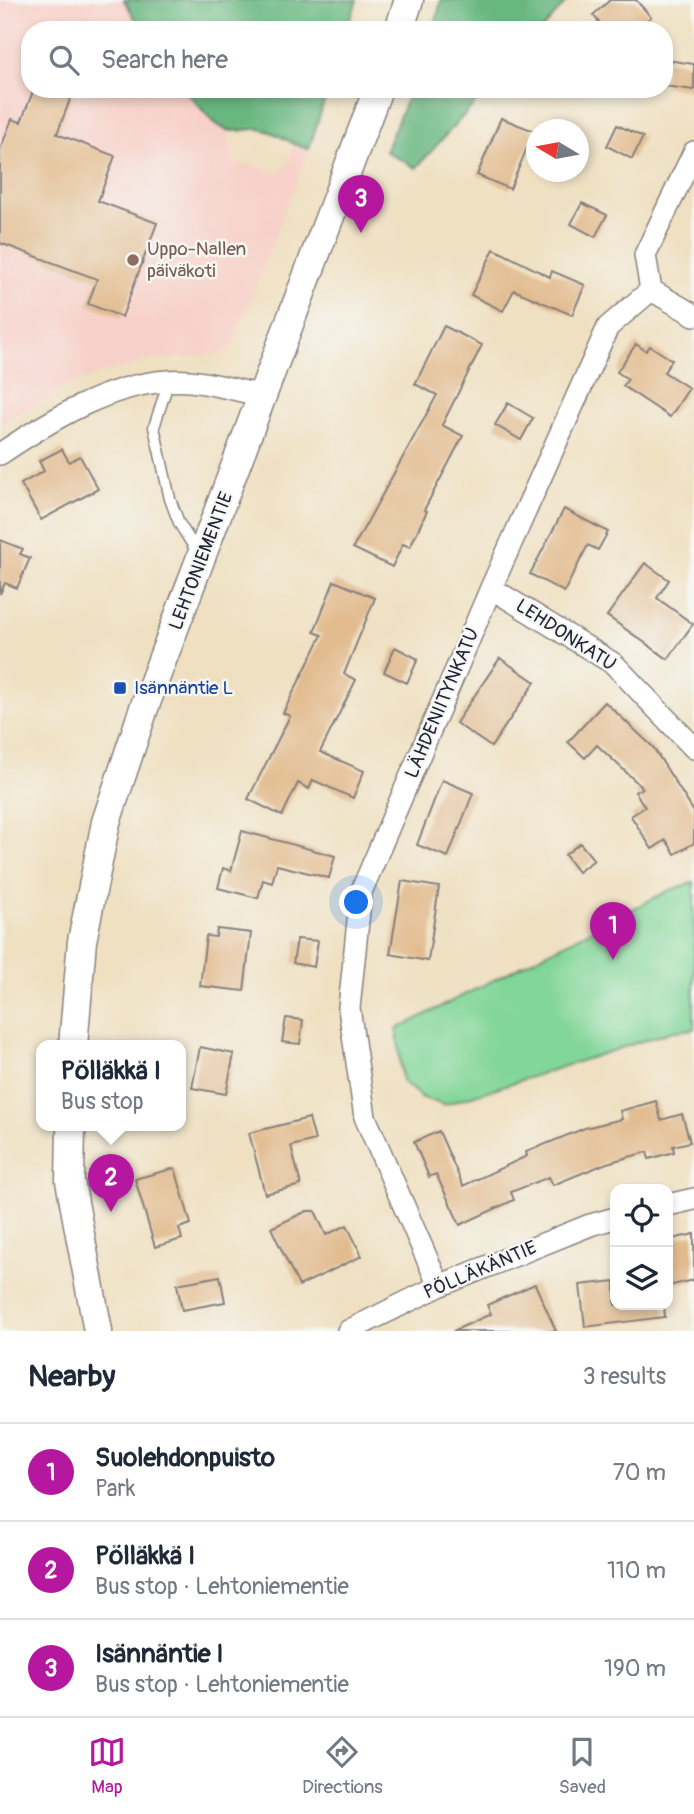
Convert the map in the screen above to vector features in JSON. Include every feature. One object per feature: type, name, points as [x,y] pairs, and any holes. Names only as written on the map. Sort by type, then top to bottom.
[{"type":"main road","points":[[402,21],[409,0]]},
{"type":"main road","name":"LEHTONIEMENTIE","points":[[74,1040],[82,941],[106,822],[144,708],[375,98]]},
{"type":"main road","points":[[71,1131],[70,1181],[98,1331]]},
{"type":"street","points":[[694,152],[645,254],[651,290],[694,315]]},
{"type":"street","name":"LÄHDENIITYNKATU","points":[[439,1286],[365,1117],[349,1008],[352,957],[361,892],[491,588],[608,327],[651,290]]},
{"type":"street","points":[[0,454],[45,424],[124,389],[169,380],[264,396]]},
{"type":"street","name":"LEHDONKATU","points":[[491,588],[614,664],[694,748]]},
{"type":"street","points":[[673,1204],[694,1199]]},
{"type":"street","name":"PÖLLÄKÄNTIE","points":[[348,1331],[439,1286],[590,1225],[610,1220]]},
{"type":"lane","points":[[169,380],[155,427],[170,499],[179,523],[201,559]]},
{"type":"shaded area","name":"Uppo-Nallen päiväkoti","points":[[0,0],[124,0],[137,21],[21,21],[21,98],[191,98],[213,121],[228,131],[234,163],[253,165],[278,174],[290,161],[292,146],[309,149],[232,347],[220,354],[150,360],[74,382],[0,424]]},
{"type":"green space","points":[[124,0],[357,0],[350,21],[137,21]]},
{"type":"green space","points":[[441,0],[568,0],[550,21],[436,21]]},
{"type":"green space","points":[[325,98],[309,149],[267,131],[234,131],[220,127],[193,99]]},
{"type":"green space","points":[[407,98],[480,98],[416,168],[385,151]]},
{"type":"green space","points":[[694,882],[694,1029],[673,1031],[444,1105],[421,1097],[402,1081],[397,1029],[668,891]]},
{"type":"building","points":[[610,0],[636,0],[651,17],[646,21],[598,21],[593,15]]},
{"type":"building","points":[[673,61],[694,64],[694,90],[673,87]]},
{"type":"building","points":[[30,98],[71,98],[57,134],[115,156],[98,201],[157,223],[122,317],[88,304],[97,279],[0,243],[0,150],[12,119],[21,122]]},
{"type":"building","points":[[501,118],[526,128],[526,150],[510,189],[477,175]]},
{"type":"building","points":[[617,125],[643,137],[632,159],[607,146]]},
{"type":"building","points":[[582,203],[607,215],[595,237],[571,224]]},
{"type":"building","points":[[494,249],[550,277],[552,271],[585,285],[572,315],[514,290],[503,311],[471,295]]},
{"type":"building","points":[[444,326],[482,345],[442,425],[463,436],[424,510],[427,511],[410,547],[403,544],[392,567],[353,548],[437,395],[415,384]]},
{"type":"building","points":[[636,344],[646,351],[650,346],[672,360],[664,372],[689,388],[670,417],[623,386],[628,379],[617,372]]},
{"type":"building","points":[[508,403],[533,418],[521,440],[495,425]]},
{"type":"building","points":[[62,449],[69,462],[80,456],[98,489],[41,520],[21,484],[44,471],[39,461]]},
{"type":"building","points":[[564,509],[608,532],[598,550],[588,545],[564,592],[530,574]]},
{"type":"building","points":[[0,540],[23,549],[20,554],[30,558],[17,588],[5,583],[0,594]]},
{"type":"building","points":[[645,563],[669,580],[657,598],[693,624],[668,659],[607,616]]},
{"type":"building","points":[[334,581],[375,598],[344,674],[356,680],[320,752],[364,771],[353,798],[313,780],[309,789],[298,783],[282,816],[248,799],[290,716],[283,713],[322,635],[314,632]]},
{"type":"building","points":[[395,647],[418,659],[407,683],[384,672]]},
{"type":"building","points":[[500,658],[535,682],[491,747],[456,723]]},
{"type":"building","points":[[605,702],[653,747],[694,812],[694,843],[675,854],[666,840],[652,849],[631,816],[645,807],[635,792],[643,788],[597,745],[585,758],[568,742]]},
{"type":"building","points":[[442,780],[473,793],[448,857],[417,845]]},
{"type":"building","points":[[242,831],[335,856],[329,878],[277,865],[272,883],[263,880],[258,898],[218,888],[223,868],[231,871]]},
{"type":"building","points":[[580,843],[594,860],[578,872],[565,855]]},
{"type":"building","points":[[402,881],[439,887],[428,961],[390,954]]},
{"type":"building","points":[[217,929],[251,933],[244,991],[200,986],[206,936],[216,937]]},
{"type":"building","points":[[297,939],[318,941],[314,967],[293,963]]},
{"type":"building","points":[[286,1018],[303,1020],[300,1044],[282,1042]]},
{"type":"building","points":[[200,1047],[234,1054],[226,1094],[192,1088]]},
{"type":"building","points":[[656,1101],[661,1120],[682,1114],[690,1142],[673,1146],[674,1152],[649,1159],[647,1152],[607,1163],[553,1185],[549,1177],[511,1192],[514,1200],[460,1225],[436,1174],[429,1177],[414,1142],[439,1131],[463,1186],[527,1156],[526,1152],[585,1128],[622,1119],[620,1111]]},
{"type":"building","points":[[309,1118],[315,1140],[291,1146],[301,1185],[265,1194],[249,1133]]},
{"type":"building","points":[[175,1168],[191,1224],[179,1228],[182,1239],[155,1247],[135,1179]]},
{"type":"building","points":[[307,1211],[315,1211],[326,1235],[347,1225],[362,1256],[299,1286],[271,1228]]},
{"type":"building","points":[[694,1234],[694,1280],[673,1285],[673,1239]]},
{"type":"building","points":[[220,1276],[225,1302],[182,1310],[177,1284]]},
{"type":"building","points":[[610,1282],[610,1310],[664,1310],[665,1317],[585,1327],[580,1285]]},
{"type":"building","points":[[535,1284],[556,1331],[453,1331],[491,1314],[487,1305]]},
{"type":"place","name":"Isännäntie I","points":[[361,233]]},
{"type":"place","name":"Uppo-Nallen päiväkoti","points":[[133,260]]},
{"type":"place","name":"Isännäntie L","points":[[120,688]]},
{"type":"place","name":"Suolehdonpuisto","points":[[613,960]]},
{"type":"place","name":"Pölläkkä I","points":[[111,1212]]}]
